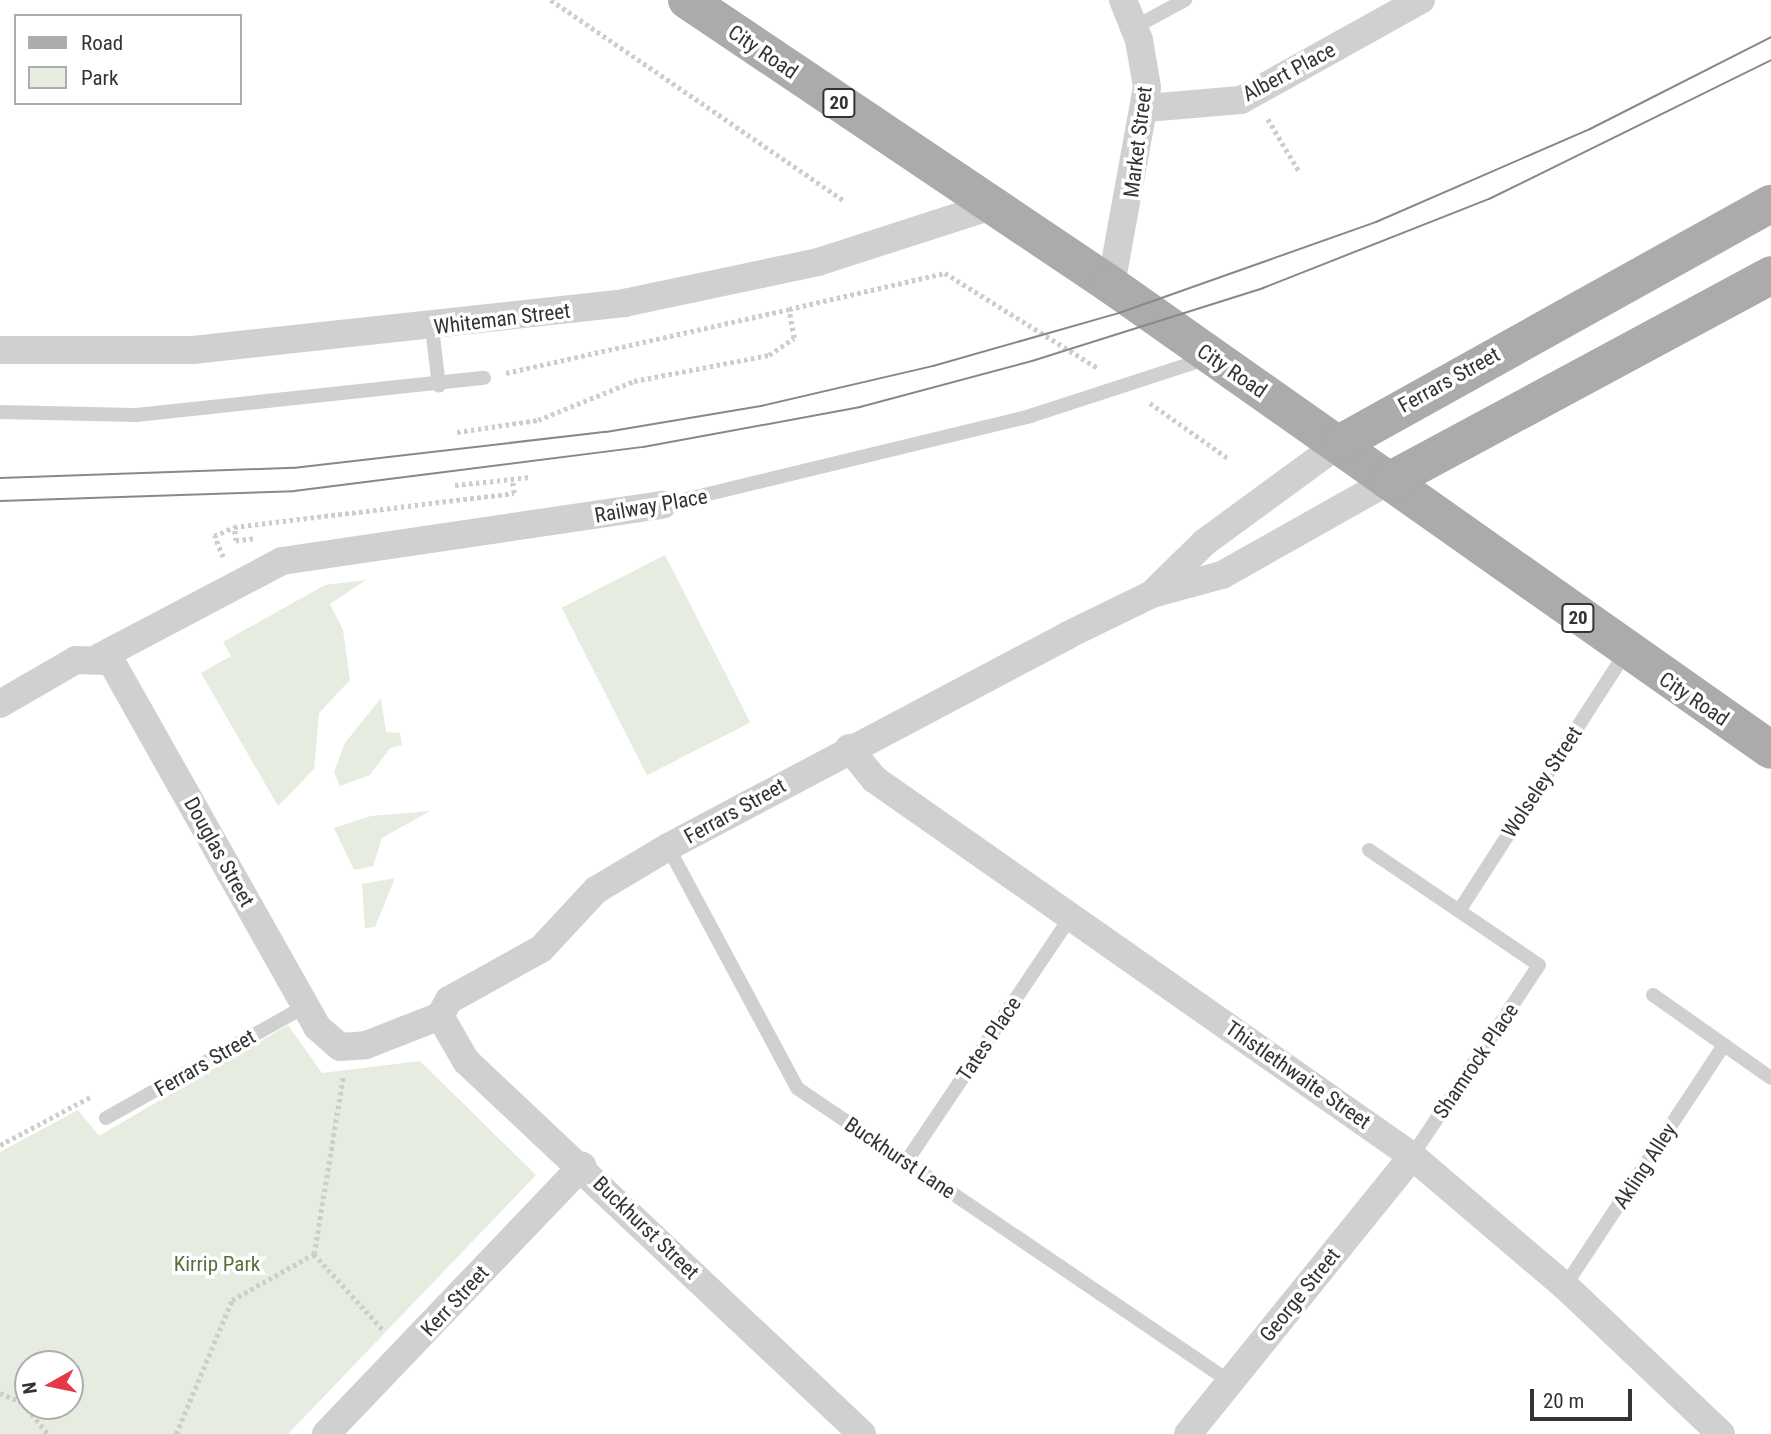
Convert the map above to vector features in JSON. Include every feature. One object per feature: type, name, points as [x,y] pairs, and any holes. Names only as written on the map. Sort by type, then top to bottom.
[{"type":"main road","name":"City Road","points":[[687,0],[1111,285],[1210,358],[1339,444],[1625,653],[1771,750]]},
{"type":"main road","name":"Ferrars Street","points":[[1339,444],[1771,204]]},
{"type":"main road","name":"Ferrars Street","points":[[1389,481],[1771,275]]},
{"type":"street","name":"Market Street","points":[[1111,285],[1146,108],[1146,73],[1135,27],[1123,0]]},
{"type":"street","name":"Albert Place","points":[[1146,108],[1241,100],[1421,0]]},
{"type":"street","name":"Whiteman Street","points":[[0,351],[193,350],[432,328],[624,303],[818,262],[991,206]]},
{"type":"street","name":"Ferrars Street","points":[[1152,594],[1205,542],[1339,444]]},
{"type":"street","name":"Ferrars Street","points":[[340,1047],[366,1045],[440,1016],[450,1000],[541,949],[596,890],[668,847],[849,748],[1152,594],[1222,575],[1389,481]]},
{"type":"street","name":"Railway Place","points":[[0,704],[76,660],[100,657],[282,561],[663,505]]},
{"type":"street","name":"Douglas Street","points":[[100,657],[119,671],[304,1007],[340,1047]]},
{"type":"street","name":"Thistlethwaite Street","points":[[849,748],[873,779],[1072,915],[1412,1156],[1565,1286],[1721,1434]]},
{"type":"street","name":"Buckhurst Street","points":[[440,1016],[467,1061],[582,1166],[862,1434]]},
{"type":"street","name":"George Street","points":[[1188,1434],[1412,1156]]},
{"type":"street","name":"Kerr Street","points":[[326,1434],[582,1166]]},
{"type":"lane","points":[[1135,27],[1185,0]]},
{"type":"lane","points":[[432,328],[439,386]]},
{"type":"lane","name":"Railway Place","points":[[663,505],[844,465],[1128,387],[1210,358]]},
{"type":"lane","points":[[0,412],[136,415],[439,386],[484,378]]},
{"type":"lane","name":"Wolseley Street","points":[[1459,911],[1625,653]]},
{"type":"lane","name":"Buckhurst Lane","points":[[668,847],[797,1088],[1230,1381]]},
{"type":"lane","points":[[1369,850],[1459,911]]},
{"type":"lane","name":"Shamrock Place","points":[[1412,1156],[1539,965],[1459,911]]},
{"type":"lane","name":"Tates Place","points":[[906,1163],[1072,915]]},
{"type":"lane","points":[[1653,995],[1771,1078]]},
{"type":"lane","name":"Ferrars Street","points":[[106,1118],[304,1007]]},
{"type":"lane","name":"Akling Alley","points":[[1565,1286],[1724,1045]]},
{"type":"path","points":[[551,0],[844,200]]},
{"type":"path","points":[[1260,106],[1300,173]]},
{"type":"path","points":[[484,378],[945,273],[1128,387],[1229,459]]},
{"type":"path","points":[[457,432],[538,420],[634,381],[769,355],[794,338],[789,309]]},
{"type":"path","points":[[455,485],[531,477]]},
{"type":"path","points":[[499,494],[514,493],[512,480]]},
{"type":"path","points":[[214,536],[234,527]]},
{"type":"path","points":[[314,1254],[344,1093],[340,1047]]},
{"type":"path","points":[[314,1254],[405,1354]]},
{"type":"path","points":[[176,1434],[232,1300],[314,1254]]},
{"type":"path","points":[[0,1393],[23,1403],[48,1434]]},
{"type":"green space","points":[[665,555],[750,723],[647,775],[562,608]]},
{"type":"green space","points":[[366,580],[330,604],[343,630],[350,680],[319,713],[314,769],[278,806],[201,673],[231,656],[223,642],[325,585]]},
{"type":"green space","points":[[381,698],[386,732],[400,733],[402,745],[390,748],[370,775],[340,786],[334,772],[345,743]]},
{"type":"green space","points":[[430,811],[382,838],[373,866],[354,870],[334,828],[371,816]]},
{"type":"green space","points":[[395,878],[375,927],[365,928],[362,884]]},
{"type":"green space","name":"Kirrip Park","points":[[288,1025],[322,1073],[420,1061],[536,1175],[288,1434],[0,1434],[0,1152],[78,1110],[99,1136]]},
{"type":"tram line","points":[[0,478],[293,468],[606,432],[761,406],[933,366],[1119,313],[1376,222],[1590,129],[1771,37]]},
{"type":"tram line","points":[[0,501],[294,491],[643,447],[860,407],[1032,361],[1263,288],[1489,199],[1771,60]]}]
